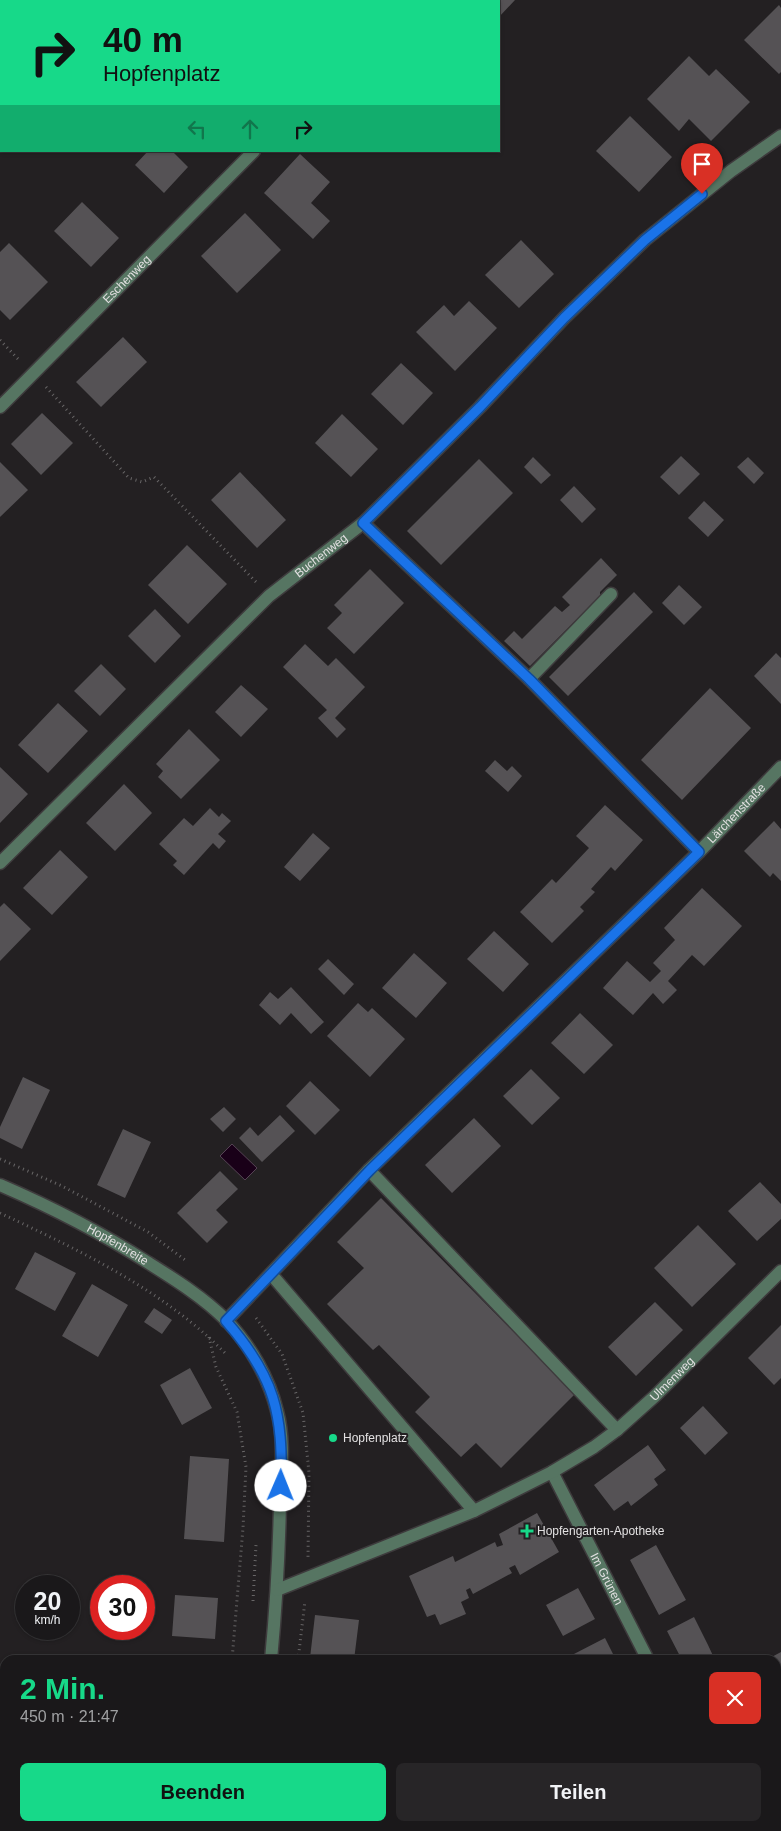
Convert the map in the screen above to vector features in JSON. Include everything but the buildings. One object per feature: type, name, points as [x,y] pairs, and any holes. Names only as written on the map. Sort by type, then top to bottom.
[{"type":"street","name":"Buchenweg","points":[[0,863],[269,596],[363,523],[480,407],[564,318],[645,240],[731,171],[781,136]]},
{"type":"street","name":"Eschenweg","points":[[0,407],[253,152]]},
{"type":"street","points":[[363,523],[529,679],[699,852]]},
{"type":"street","points":[[529,679],[611,594]]},
{"type":"street","name":"Lärchenstraße","points":[[271,1274],[370,1170],[699,852],[781,767]]},
{"type":"street","points":[[370,1170],[617,1430]]},
{"type":"street","name":"Hopfenbreite","points":[[0,1185],[52,1208],[117,1243],[175,1280],[210,1306],[226,1321]]},
{"type":"street","name":"Ulmenweg","points":[[552,1472],[594,1447],[617,1430],[655,1396],[781,1271]]},
{"type":"street","points":[[272,1655],[277,1590],[282,1449],[279,1418],[273,1396],[258,1364],[248,1348],[226,1321],[271,1274],[474,1511]]},
{"type":"street","points":[[277,1590],[474,1511],[552,1472]]},
{"type":"street","name":"Im Grünen","points":[[552,1472],[645,1655]]},
{"type":"path","points":[[0,340],[34,373],[129,478],[142,482],[154,477],[269,596]]},
{"type":"path","points":[[0,1213],[67,1244],[150,1292],[209,1337],[229,1357]]},
{"type":"path","points":[[209,1337],[216,1367],[237,1412],[246,1467],[232,1655]]},
{"type":"path","points":[[253,1604],[257,1537]]},
{"type":"shaded area","points":[[232,1144],[257,1168],[245,1180],[220,1156]]},
{"type":"place","name":"Hopfenplatz","points":[[333,1438]]},
{"type":"place","name":"Hopfengarten-Apotheke","points":[[527,1531]]},
{"type":"route","points":[[281,1486],[281,1433],[278,1412],[273,1396],[248,1348],[226,1321],[370,1170],[699,852],[529,679],[363,523],[480,407],[564,318],[645,240],[702,194]]}]
